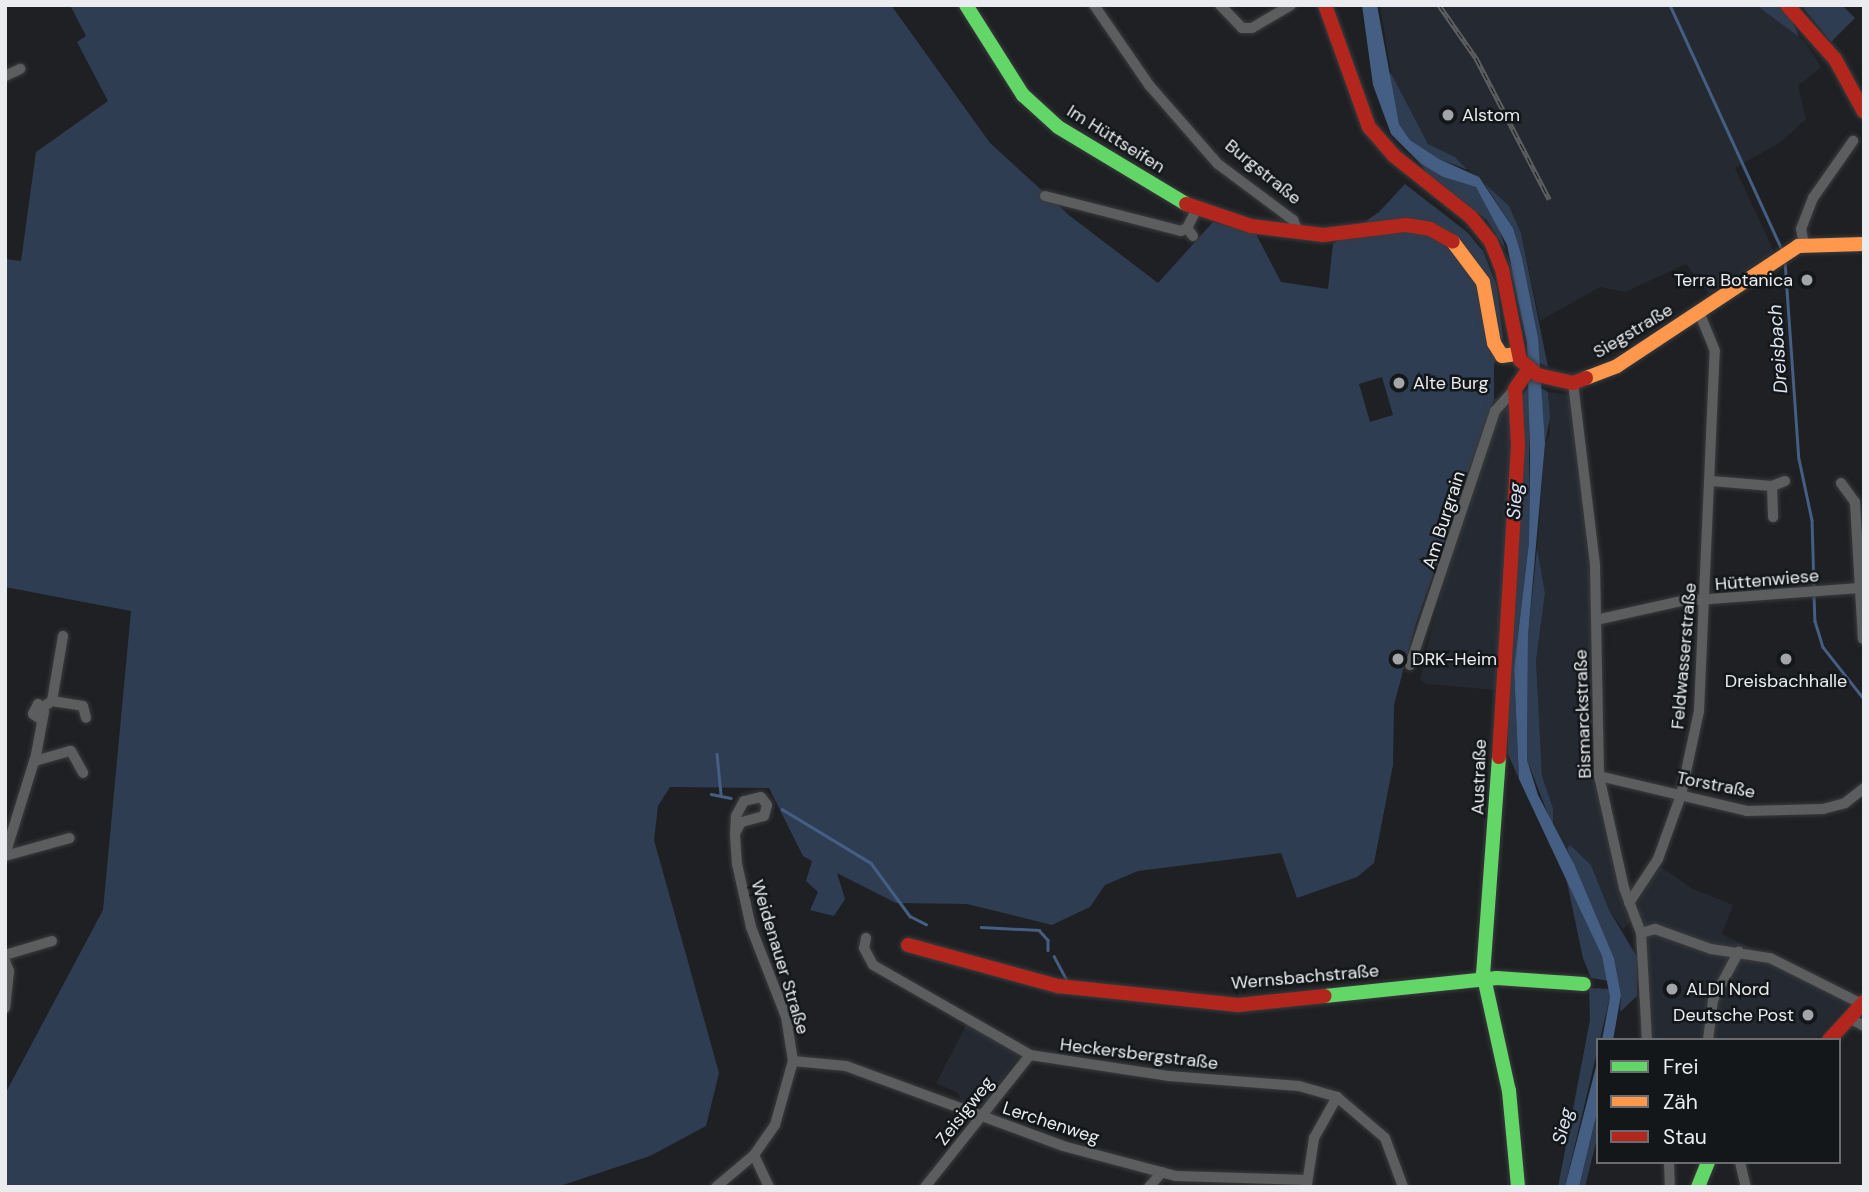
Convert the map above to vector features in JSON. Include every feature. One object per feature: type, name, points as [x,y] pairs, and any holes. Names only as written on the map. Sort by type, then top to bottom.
[{"type":"street","name":"Im Hüttseifen","points":[[966,5],[1023,95],[1058,127],[1196,210],[1251,226],[1298,230]]},
{"type":"street","name":"Burgstraße","points":[[1094,5],[1149,85],[1218,164],[1293,220],[1298,230],[1333,235],[1406,225],[1430,229],[1460,246],[1483,282],[1494,343],[1502,355],[1520,370]]},
{"type":"street","points":[[1220,5],[1242,29],[1252,28],[1291,5]]},
{"type":"street","points":[[1325,5],[1369,127],[1393,155],[1471,217],[1491,242],[1502,269],[1520,370],[1549,380],[1573,383]]},
{"type":"street","points":[[1787,5],[1835,60],[1864,112]]},
{"type":"street","points":[[5,76],[20,69]]},
{"type":"street","points":[[1804,244],[1801,229],[1813,198],[1853,141]]},
{"type":"street","points":[[1045,197],[1190,232],[1196,210]]},
{"type":"street","name":"Siegstraße","points":[[1836,242],[1864,235]]},
{"type":"street","name":"Siegstraße","points":[[1573,383],[1631,358],[1784,254],[1804,244],[1864,244]]},
{"type":"street","name":"Feldwasserstraße","points":[[1629,903],[1658,859],[1681,795],[1699,711],[1706,601],[1715,351],[1699,312]]},
{"type":"street","name":"Am Burgrain","points":[[1410,665],[1495,411],[1520,370]]},
{"type":"street","name":"Austraße","points":[[1518,1187],[1509,1091],[1484,981],[1518,444],[1520,370]]},
{"type":"street","name":"Bismarckstraße","points":[[1573,383],[1595,566],[1599,776],[1629,903],[1641,933],[1647,1038]]},
{"type":"street","points":[[1711,481],[1772,486],[1784,481]]},
{"type":"street","points":[[1841,483],[1855,502],[1863,639]]},
{"type":"street","points":[[1772,486],[1773,517]]},
{"type":"street","name":"Hüttenwiese","points":[[1596,620],[1682,601],[1860,588]]},
{"type":"street","points":[[5,855],[35,761],[40,719],[47,704],[63,636]]},
{"type":"street","points":[[47,704],[83,706],[86,718]]},
{"type":"street","points":[[35,761],[71,751],[83,773]]},
{"type":"street","name":"Torstraße","points":[[1599,776],[1747,811],[1823,810],[1845,803],[1864,788]]},
{"type":"street","name":"Weidenauer Straße","points":[[716,1187],[754,1155],[775,1125],[793,1061],[786,1017],[743,900],[734,834]]},
{"type":"street","points":[[5,855],[70,838]]},
{"type":"street","points":[[1641,933],[1655,929],[1711,949],[1740,951],[1770,958],[1863,1003],[1857,1023],[1832,1038]]},
{"type":"street","name":"Heckersbergstraße","points":[[866,938],[864,948],[873,965],[1030,1055],[1169,1076],[1299,1086],[1337,1097],[1385,1138],[1403,1187]]},
{"type":"street","points":[[5,955],[52,941]]},
{"type":"street","name":"Wernsbachstraße","points":[[908,945],[1058,986],[1238,1005],[1484,981],[1561,979],[1584,984]]},
{"type":"street","points":[[1708,1038],[1713,1000],[1740,951]]},
{"type":"street","points":[[5,961],[9,971],[5,1008]]},
{"type":"street","name":"Zeisigweg","points":[[925,1187],[1030,1055]]},
{"type":"street","name":"Lerchenweg","points":[[793,1061],[846,1066],[980,1117],[1162,1172],[1307,1184]]},
{"type":"street","points":[[1307,1184],[1314,1138],[1337,1097]]},
{"type":"street","points":[[754,1155],[769,1187]]},
{"type":"street","points":[[1670,1164],[1670,1187]]},
{"type":"street","points":[[1698,1187],[1707,1164]]},
{"type":"street","points":[[1740,1164],[1746,1187]]},
{"type":"street","points":[[1149,1187],[1162,1172]]},
{"type":"shaded area","points":[[70,5],[891,5],[990,143],[1070,216],[1158,283],[1213,222],[1256,234],[1281,282],[1328,289],[1333,244],[1379,212],[1405,184],[1467,232],[1483,251],[1497,287],[1503,337],[1494,365],[1494,399],[1415,626],[1394,705],[1393,765],[1374,863],[1357,877],[1297,898],[1281,853],[1138,871],[1105,885],[1090,907],[1052,925],[967,904],[896,903],[837,873],[845,899],[834,916],[810,910],[818,892],[806,881],[812,861],[803,856],[769,788],[670,787],[658,806],[654,840],[719,1073],[706,1126],[650,1156],[557,1187],[5,1187],[5,1094],[103,910],[131,611],[5,587],[5,259],[21,261],[36,152],[108,101],[77,42],[86,36]],"holes":[[[1382,377],[1393,415],[1370,422],[1359,384]]]},
{"type":"shaded area","points":[[1362,5],[1377,5],[1399,124],[1410,140],[1439,159],[1479,177],[1513,228],[1522,258],[1538,338],[1545,443],[1528,636],[1527,760],[1538,795],[1574,864],[1614,958],[1621,995],[1613,1038],[1602,1038],[1610,997],[1602,956],[1519,779],[1514,669],[1529,542],[1530,456],[1527,343],[1507,245],[1476,187],[1443,177],[1421,164],[1391,134],[1373,85]]},
{"type":"shaded area","points":[[1380,5],[1756,5],[1766,11],[1805,42],[1821,67],[1798,86],[1806,119],[1782,141],[1735,168],[1774,252],[1709,294],[1686,264],[1625,292],[1600,287],[1540,321],[1521,233],[1509,207],[1455,157],[1428,144],[1391,73]]},
{"type":"shaded area","points":[[1756,5],[1776,5],[1791,17],[1799,37]]},
{"type":"shaded area","points":[[1801,5],[1842,5],[1855,18],[1831,42]]},
{"type":"shaded area","points":[[1391,73],[1428,144],[1455,157],[1468,170],[1439,159],[1410,140],[1399,124],[1387,76]]},
{"type":"shaded area","points":[[1421,164],[1443,177],[1476,187],[1496,219],[1506,249],[1487,220],[1429,176]]},
{"type":"shaded area","points":[[1484,183],[1509,206],[1521,233],[1548,367],[1539,363],[1533,313],[1513,228]]},
{"type":"shaded area","points":[[1506,252],[1515,279],[1528,352]]},
{"type":"shaded area","points":[[1529,386],[1529,542],[1514,669],[1519,779],[1508,754],[1507,692],[1520,399]]},
{"type":"shaded area","points":[[1541,388],[1548,392],[1550,417],[1545,443]]},
{"type":"shaded area","points":[[1548,392],[1571,395],[1592,600],[1601,801],[1619,889],[1632,921],[1623,929],[1609,910],[1591,865],[1570,845],[1567,849],[1553,827],[1553,808],[1542,776],[1536,661],[1545,593],[1537,548],[1545,443],[1550,434]]},
{"type":"shaded area","points":[[1494,399],[1520,399],[1496,690],[1427,684],[1420,680],[1429,639]]},
{"type":"shaded area","points":[[1537,548],[1545,593],[1536,661],[1542,776],[1553,808],[1553,827],[1527,760],[1528,636]]},
{"type":"shaded area","points":[[1570,845],[1591,865],[1609,910],[1637,957],[1637,996],[1620,1012],[1621,995],[1614,958],[1567,849]]},
{"type":"shaded area","points":[[1660,866],[1691,888],[1733,905],[1722,934],[1854,997],[1817,1038],[1640,1038],[1639,900]]},
{"type":"shaded area","points":[[1565,873],[1602,956],[1609,981],[1591,978],[1583,958]]},
{"type":"shaded area","points":[[1589,988],[1609,989],[1610,997],[1600,1038],[1596,1038],[1596,1056],[1565,1187],[1558,1187],[1590,1020]]},
{"type":"shaded area","points":[[968,1022],[1020,1054],[983,1105],[974,1107],[962,1103],[958,1093],[936,1083]]},
{"type":"shaded area","points":[[1596,1067],[1596,1116],[1579,1187],[1565,1187]]},
{"type":"shaded area","points":[[1596,1116],[1596,1142],[1585,1187],[1579,1187]]},
{"type":"waterway","name":"Dreisbach","points":[[1670,5],[1783,252]]},
{"type":"waterway","name":"Dreisbach","points":[[1785,261],[1799,459],[1812,520],[1814,589]]},
{"type":"waterway","name":"Dreisbach","points":[[1814,595],[1815,621],[1823,647],[1864,699]]},
{"type":"waterway","points":[[717,754],[721,794]]},
{"type":"waterway","points":[[711,794],[731,798]]},
{"type":"waterway","points":[[782,809],[871,863],[910,916],[926,924]]},
{"type":"waterway","points":[[981,927],[1039,930],[1048,940],[1048,950]]},
{"type":"waterway","points":[[1054,956],[1067,980]]},
{"type":"railway","points":[[1439,5],[1476,58],[1549,199]]},
{"type":"traffic: fast","points":[[966,5],[1023,95],[1058,127],[1186,204]]},
{"type":"traffic: fast","points":[[1499,757],[1483,973],[1509,1091],[1518,1187]]},
{"type":"traffic: fast","points":[[1325,996],[1497,978],[1584,984]]},
{"type":"traffic: fast","points":[[1698,1187],[1707,1164]]},
{"type":"traffic: slow","points":[[1453,242],[1483,282],[1494,343],[1502,356],[1516,354]]},
{"type":"traffic: slow","points":[[1586,378],[1617,366],[1798,246],[1864,244]]},
{"type":"traffic: jam","points":[[1325,5],[1369,127],[1393,155],[1471,217],[1491,242],[1502,269],[1520,360],[1538,375],[1573,383],[1586,378]]},
{"type":"traffic: jam","points":[[1787,5],[1835,59],[1864,112]]},
{"type":"traffic: jam","points":[[1186,204],[1251,226],[1323,235],[1406,225],[1430,229],[1453,242]]},
{"type":"traffic: jam","points":[[1499,757],[1518,444],[1515,389],[1529,369]]},
{"type":"traffic: jam","points":[[908,945],[1058,986],[1238,1005],[1325,996]]},
{"type":"traffic: jam","points":[[1831,1038],[1864,1002]]},
{"type":"place","name":"Alstom","points":[[1448,115]]},
{"type":"place","name":"Terra Botanica","points":[[1807,280]]},
{"type":"place","name":"Alte Burg","points":[[1399,383]]},
{"type":"place","name":"DRK-Heim","points":[[1398,659]]},
{"type":"place","name":"Dreisbachhalle","points":[[1786,659]]},
{"type":"place","name":"ALDI Nord","points":[[1672,989]]},
{"type":"place","name":"Deutsche Post","points":[[1808,1015]]},
{"type":"water label","name":"Sieg","points":[[1515,501]]},
{"type":"water label","name":"Sieg","points":[[1563,1126]]}]
